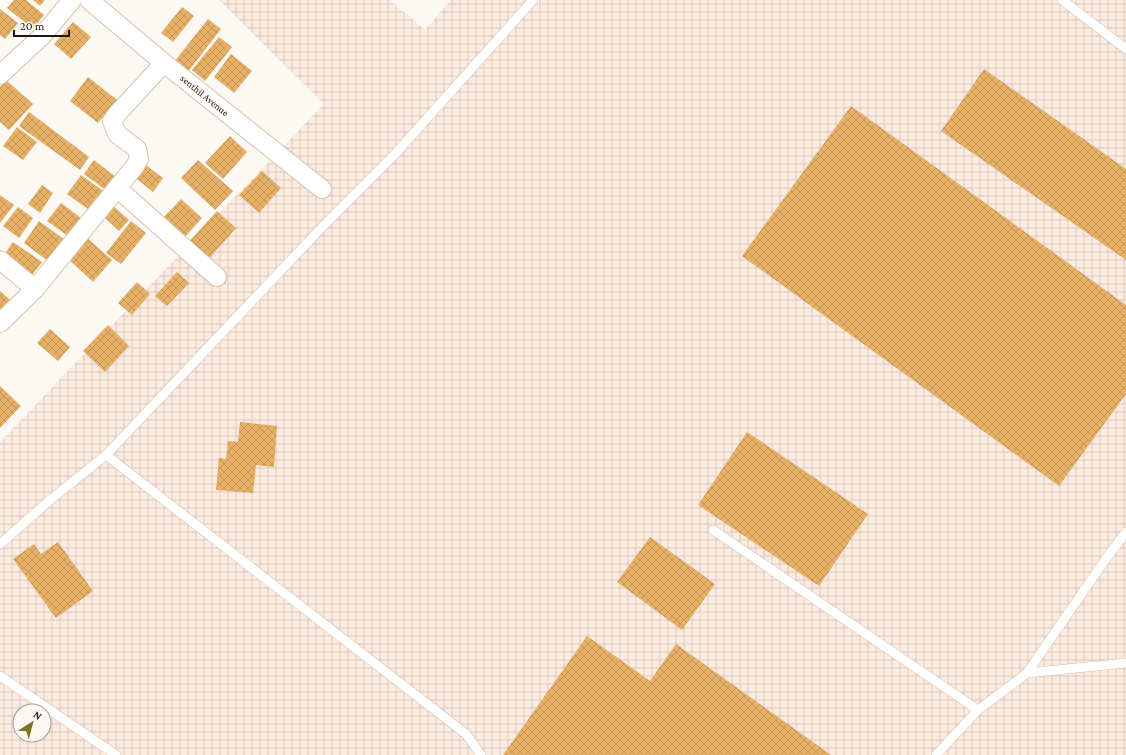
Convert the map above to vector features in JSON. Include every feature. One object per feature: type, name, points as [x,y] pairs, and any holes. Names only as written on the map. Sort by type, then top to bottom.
[{"type":"street","points":[[0,75],[42,36],[72,0]]},
{"type":"street","name":"senthil Avenue","points":[[89,0],[164,63],[322,189]]},
{"type":"street","points":[[0,323],[35,289],[101,210],[135,166],[139,159],[137,149],[117,134],[112,121],[164,63]]},
{"type":"street","points":[[117,188],[218,277]]},
{"type":"street","points":[[0,260],[35,289]]},
{"type":"lane","points":[[0,544],[50,500],[106,455],[327,222],[396,153],[533,0]]},
{"type":"lane","points":[[1062,0],[1126,49]]},
{"type":"lane","points":[[106,455],[466,734],[481,755]]},
{"type":"lane","points":[[713,530],[978,710]]},
{"type":"lane","points":[[936,755],[978,710],[1027,673],[1126,532]]},
{"type":"lane","points":[[1027,673],[1126,663]]},
{"type":"lane","points":[[0,676],[111,754]]},
{"type":"shaded area","points":[[219,0],[390,0],[425,30],[451,0],[1126,0],[1126,755],[0,755],[0,442],[324,104]]},
{"type":"building","points":[[14,0],[26,0],[44,15],[33,29],[7,8]]},
{"type":"building","points":[[33,0],[45,0],[40,6]]},
{"type":"building","points":[[182,7],[194,16],[173,42],[161,33]]},
{"type":"building","points":[[0,9],[18,23],[5,39],[0,35]]},
{"type":"building","points":[[208,19],[221,29],[187,73],[174,62]]},
{"type":"building","points":[[73,22],[91,37],[71,59],[54,44]]},
{"type":"building","points":[[219,37],[232,47],[205,81],[192,70]]},
{"type":"building","points":[[231,54],[252,71],[234,93],[214,77]]},
{"type":"building","points":[[984,69],[1126,169],[1126,260],[941,131]]},
{"type":"building","points":[[88,77],[117,100],[98,123],[70,101]]},
{"type":"building","points":[[6,80],[33,104],[9,130],[0,122],[0,87]]},
{"type":"building","points":[[851,106],[1126,305],[1126,394],[1059,486],[742,256]]},
{"type":"building","points":[[29,112],[89,157],[80,170],[19,126]]},
{"type":"building","points":[[17,127],[37,142],[23,160],[3,146]]},
{"type":"building","points":[[230,136],[247,152],[223,179],[205,163]]},
{"type":"building","points":[[94,160],[117,178],[107,191],[84,174]]},
{"type":"building","points":[[198,160],[233,191],[215,210],[181,178]]},
{"type":"building","points":[[142,162],[163,178],[153,192],[132,175]]},
{"type":"building","points":[[262,171],[281,188],[259,213],[239,195]]},
{"type":"building","points":[[81,175],[106,193],[92,212],[67,194]]},
{"type":"building","points":[[42,185],[53,193],[40,213],[28,204]]},
{"type":"building","points":[[0,195],[14,205],[0,223]]},
{"type":"building","points":[[181,199],[202,218],[183,239],[161,220]]},
{"type":"building","points":[[61,203],[81,218],[68,236],[47,221]]},
{"type":"building","points":[[112,205],[129,220],[119,231],[102,215]]},
{"type":"building","points":[[18,207],[33,218],[19,238],[3,226]]},
{"type":"building","points":[[217,211],[236,228],[206,262],[186,245]]},
{"type":"building","points":[[39,221],[65,240],[49,262],[24,243]]},
{"type":"building","points":[[131,221],[146,233],[121,264],[106,253]]},
{"type":"building","points":[[85,236],[112,260],[93,282],[66,257]]},
{"type":"building","points":[[13,242],[42,262],[32,275],[4,255]]},
{"type":"building","points":[[177,272],[189,283],[167,306],[155,296]]},
{"type":"building","points":[[137,282],[150,294],[132,315],[118,303]]},
{"type":"building","points":[[0,291],[15,304],[0,317]]},
{"type":"building","points":[[108,325],[129,346],[105,372],[83,351]]},
{"type":"building","points":[[50,329],[70,347],[58,361],[37,343]]},
{"type":"building","points":[[0,386],[21,406],[0,428]]},
{"type":"building","points":[[240,422],[277,426],[274,467],[256,465],[253,493],[216,490],[219,458],[226,459],[228,441],[238,442]]},
{"type":"building","points":[[747,432],[868,514],[819,586],[698,505]]},
{"type":"building","points":[[650,537],[715,584],[682,630],[617,582]]},
{"type":"building","points":[[58,542],[93,591],[56,618],[13,559],[34,544],[41,554]]},
{"type":"building","points":[[587,636],[650,681],[676,644],[831,755],[503,755]]}]
